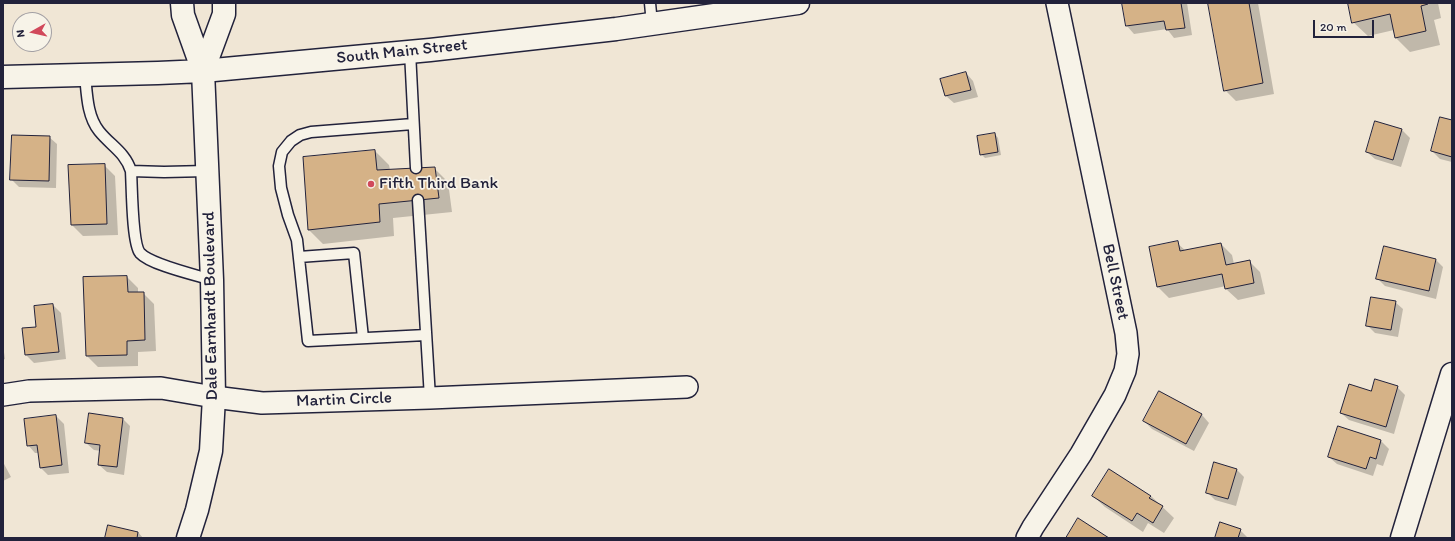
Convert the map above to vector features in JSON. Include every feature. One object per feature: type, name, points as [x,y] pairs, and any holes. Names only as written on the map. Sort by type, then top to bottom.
[{"type":"main road","name":"Dale Earnhardt Boulevard","points":[[182,3],[183,15],[202,71],[212,280],[214,397],[211,452],[198,510],[188,538]]},
{"type":"main road","name":"Dale Earnhardt Boulevard","points":[[202,71],[224,14],[224,3]]},
{"type":"main road","name":"South Main Street","points":[[3,77],[202,71],[410,52],[651,14],[798,3]]},
{"type":"main road","points":[[1402,538],[1452,374]]},
{"type":"street","name":"Bell Street","points":[[1027,538],[1081,454],[1115,395],[1125,371],[1128,354],[1126,333],[1057,3]]},
{"type":"street","name":"Martin Circle","points":[[3,394],[29,391],[161,388],[262,403],[430,398],[687,387]]},
{"type":"lane","points":[[410,52],[416,168]]},
{"type":"lane","points":[[85,75],[89,110],[92,120],[99,131],[117,148],[128,162],[132,171],[135,240],[140,253],[154,262],[212,280]]},
{"type":"lane","points":[[414,124],[311,132],[300,135],[291,141],[282,152],[280,166],[281,188],[288,215],[297,240],[308,340],[426,335]]},
{"type":"lane","points":[[132,171],[207,171]]},
{"type":"lane","points":[[418,200],[430,398]]},
{"type":"lane","points":[[299,257],[354,253],[363,338]]},
{"type":"building","points":[[1122,3],[1181,3],[1185,28],[1166,30],[1164,21],[1126,26]]},
{"type":"building","points":[[1208,3],[1249,3],[1263,83],[1224,91]]},
{"type":"building","points":[[1348,3],[1427,3],[1428,4],[1421,6],[1426,31],[1395,38],[1390,14],[1352,23]]},
{"type":"building","points":[[966,72],[971,90],[945,96],[940,79]]},
{"type":"building","points":[[1440,117],[1452,120],[1452,157],[1431,151]]},
{"type":"building","points":[[1375,121],[1402,129],[1393,160],[1366,152]]},
{"type":"building","points":[[995,133],[998,152],[980,155],[977,136]]},
{"type":"building","points":[[12,135],[50,136],[49,181],[10,180]]},
{"type":"building","name":"Fifth Third Bank","points":[[375,150],[377,170],[435,167],[439,198],[379,204],[380,222],[308,230],[303,157]]},
{"type":"building","points":[[105,164],[107,224],[71,225],[68,165]]},
{"type":"building","points":[[1178,241],[1180,251],[1221,243],[1226,265],[1250,260],[1254,283],[1225,289],[1222,274],[1157,287],[1149,247]]},
{"type":"building","points":[[1384,246],[1436,259],[1429,291],[1376,279]]},
{"type":"building","points":[[127,276],[128,292],[144,292],[145,340],[127,341],[127,355],[86,356],[83,277]]},
{"type":"building","points":[[1371,297],[1396,301],[1391,330],[1366,326]]},
{"type":"building","points":[[53,304],[59,352],[25,355],[22,328],[36,327],[34,306]]},
{"type":"building","points":[[1375,379],[1398,386],[1386,427],[1340,413],[1349,384],[1371,391]]},
{"type":"building","points":[[1159,391],[1202,414],[1186,444],[1143,421]]},
{"type":"building","points":[[89,413],[123,418],[117,467],[98,465],[100,445],[85,443]]},
{"type":"building","points":[[56,415],[62,465],[40,468],[37,445],[27,446],[24,419]]},
{"type":"building","points":[[1338,426],[1381,440],[1376,459],[1370,457],[1366,469],[1328,457]]},
{"type":"building","points":[[1214,462],[1237,469],[1228,499],[1206,493]]},
{"type":"building","points":[[1109,469],[1151,496],[1149,498],[1163,506],[1153,523],[1137,513],[1132,521],[1092,496]]},
{"type":"building","points":[[1078,518],[1109,538],[1066,538]]},
{"type":"building","points":[[1220,522],[1241,529],[1238,538],[1215,538]]},
{"type":"building","points":[[108,525],[138,532],[137,538],[105,538]]},
{"type":"place","name":"Fifth Third Bank","points":[[371,184]]}]
